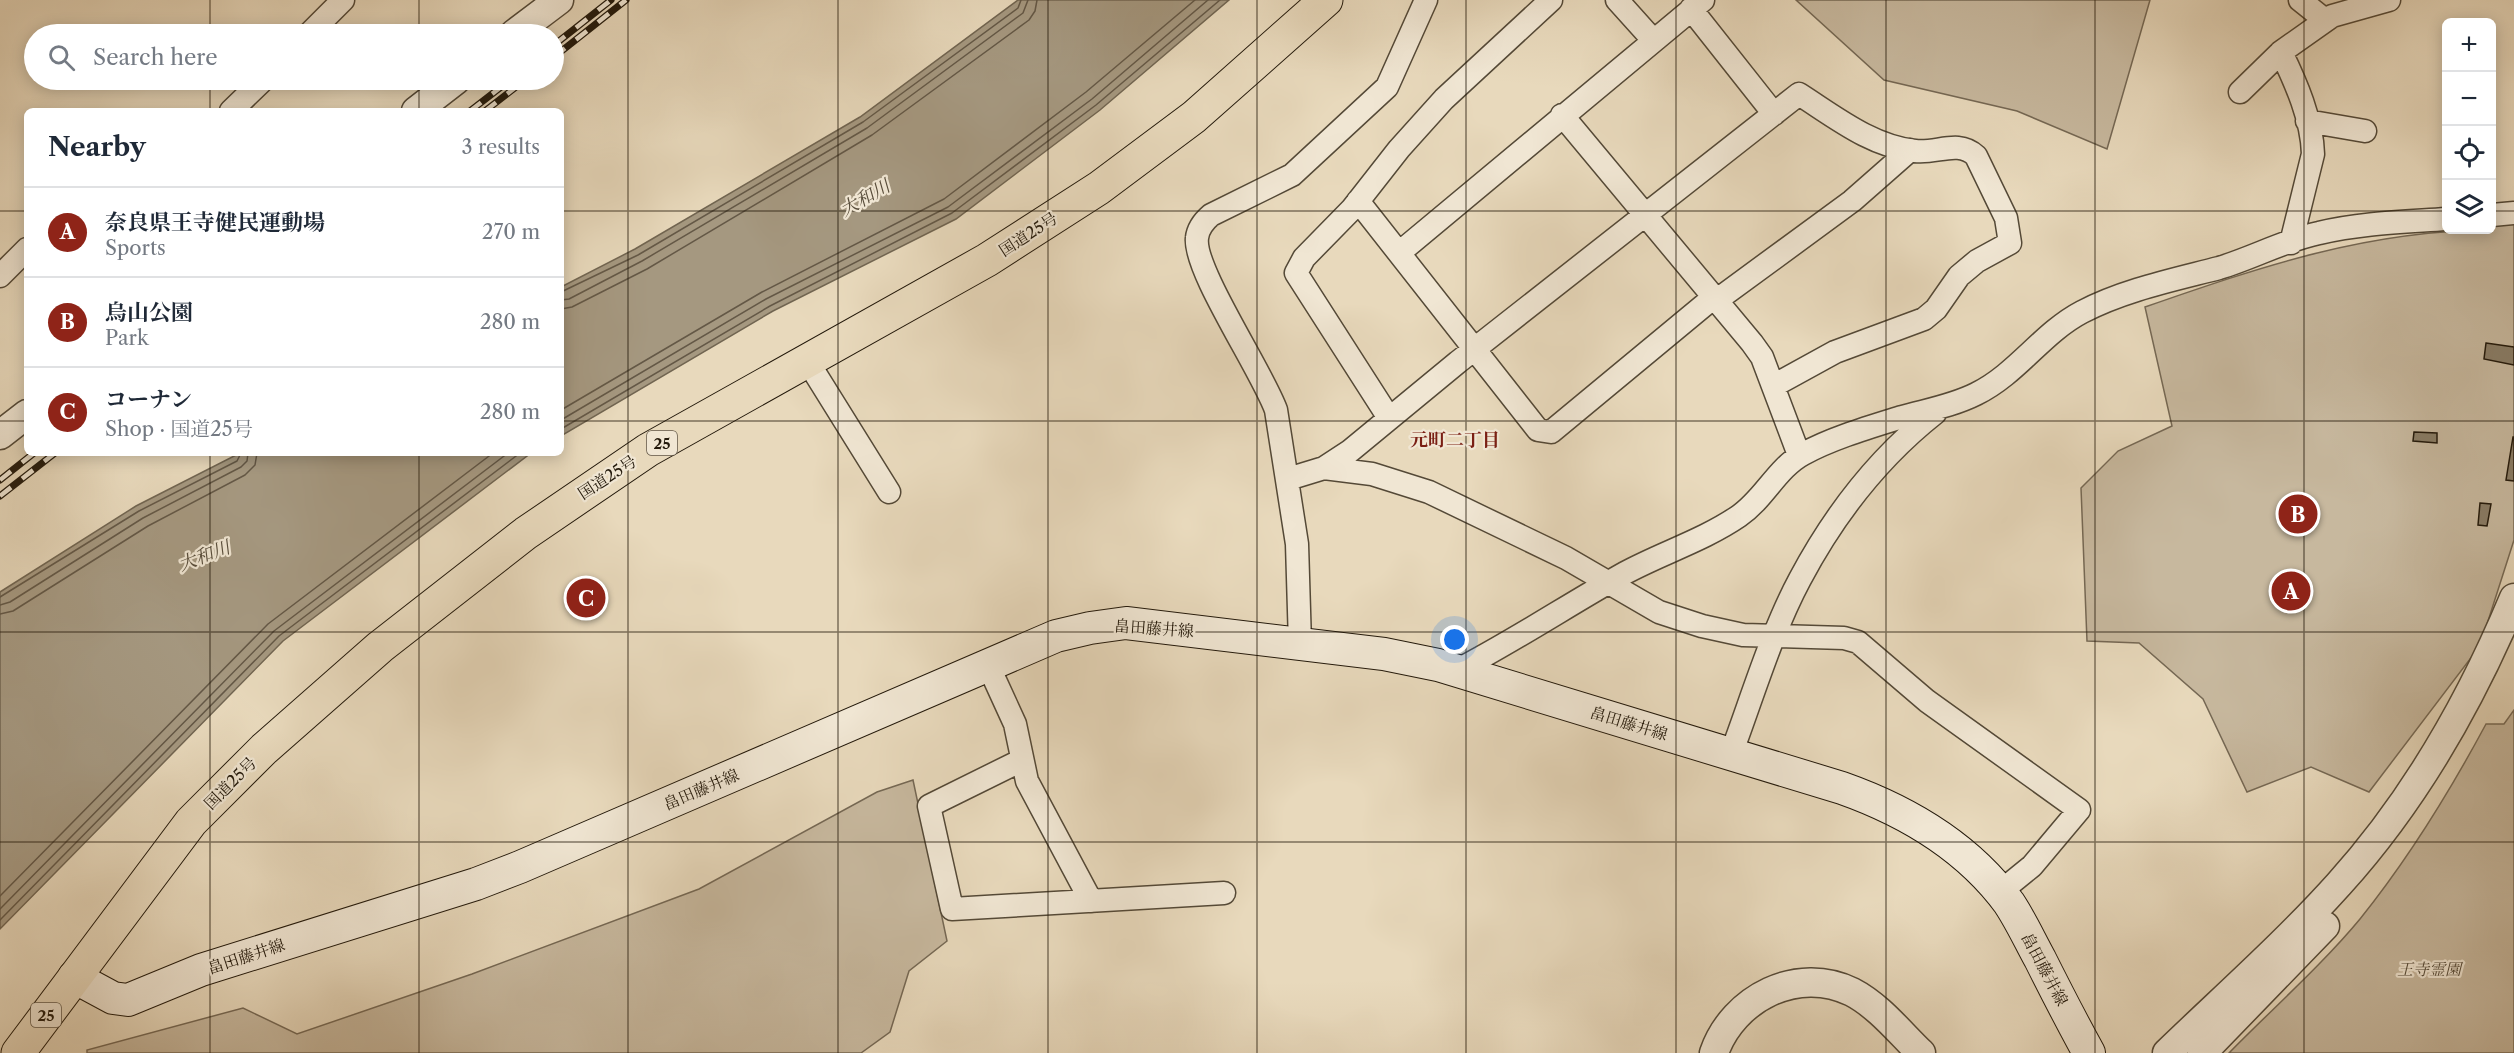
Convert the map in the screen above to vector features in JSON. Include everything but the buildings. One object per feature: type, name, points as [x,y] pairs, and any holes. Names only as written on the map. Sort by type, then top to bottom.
[{"type":"highway","name":"国道25号","points":[[18,1053],[191,822],[256,756],[342,679],[558,510],[648,450],[987,260],[1099,188],[1194,117],[1326,0]]},
{"type":"main road","name":"畠田藤井線","points":[[74,977],[113,998],[128,1000],[212,966],[476,884],[531,863],[1056,636],[1116,624],[1147,624],[1384,654],[1456,671],[1842,788],[1909,816],[1950,844],[2000,892],[2018,918],[2089,1053]]},
{"type":"street","points":[[319,24],[344,0]]},
{"type":"street","points":[[527,24],[559,0]]},
{"type":"street","points":[[1300,644],[1300,572],[1276,410],[1269,389],[1206,274],[1197,238],[1201,224],[1211,215],[1292,175],[1387,87],[1426,0]]},
{"type":"street","points":[[1389,418],[1296,273],[1304,258],[1358,201],[1399,148],[1444,99],[1551,0]]},
{"type":"street","points":[[1617,0],[1653,40]]},
{"type":"street","points":[[2300,0],[2325,20]]},
{"type":"street","points":[[2240,92],[2281,52],[2325,20],[2350,10],[2389,0]]},
{"type":"street","points":[[1399,253],[1562,115],[1697,5],[1774,114]]},
{"type":"street","points":[[2281,52],[2294,78],[2307,121],[2313,154],[2291,243]]},
{"type":"street","points":[[234,108],[253,90]]},
{"type":"street","points":[[420,108],[443,90]]},
{"type":"street","points":[[1288,479],[1324,468],[1799,94],[1873,140],[1910,150],[1958,146],[1969,149],[1976,156],[2006,218],[2010,243],[1977,261],[1959,276],[1936,309],[1924,319],[1835,352],[1773,386]]},
{"type":"street","points":[[1562,115],[1762,357],[1799,455]]},
{"type":"street","points":[[2307,121],[2365,131]]},
{"type":"street","points":[[1358,201],[1538,430],[1551,432],[1716,299],[1852,201],[1910,150]]},
{"type":"street","points":[[2496,215],[2514,213]]},
{"type":"street","points":[[1456,671],[1503,646],[1608,583],[1739,516],[1760,498],[1786,466],[1799,455],[1902,417],[1941,408],[1996,383],[2050,334],[2080,313],[2110,299],[2233,264],[2316,233],[2352,226],[2442,219]]},
{"type":"street","points":[[0,276],[24,252]]},
{"type":"street","points":[[808,362],[889,492]]},
{"type":"street","points":[[1731,754],[1799,580],[1836,516],[1907,436],[1941,408]]},
{"type":"street","points":[[0,435],[24,416]]},
{"type":"street","points":[[1324,468],[1372,474],[1429,492],[1566,558],[1659,612],[1702,626],[1743,634],[1844,638],[1858,642],[1927,701],[2079,810],[2032,866],[2000,892]]},
{"type":"street","points":[[2167,1053],[2323,902],[2362,858],[2458,718],[2514,598]]},
{"type":"street","points":[[988,665],[1015,724],[1027,781],[1091,901]]},
{"type":"street","points":[[2151,1053],[2321,879],[2347,848],[2415,754],[2427,741],[2458,718]]},
{"type":"street","points":[[2202,1053],[2349,902],[2392,848],[2445,768],[2455,744],[2458,718]]},
{"type":"street","points":[[1022,760],[929,806],[952,909],[1224,893]]},
{"type":"street","points":[[1714,1053],[1731,1022],[1751,1002],[1778,988],[1809,984],[1852,993],[1883,1016],[1921,1053]]},
{"type":"green space","points":[[1796,0],[2150,0],[2107,149],[2017,111],[1884,80]]},
{"type":"green space","points":[[2514,223],[2514,540],[2480,646],[2369,792],[2311,767],[2247,792],[2203,699],[2139,643],[2087,641],[2081,488],[2118,451],[2172,426],[2145,307],[2230,278],[2315,253],[2402,236],[2442,232],[2496,234],[2496,225]]},
{"type":"green space","name":"王寺霊園","points":[[2514,710],[2514,1053],[2229,1053],[2313,970],[2360,919],[2428,824],[2486,724],[2504,724]]},
{"type":"green space","points":[[913,780],[947,941],[909,971],[890,1032],[861,1053],[87,1053],[87,1050],[243,1008],[297,1034],[472,974],[699,889],[877,792]]},
{"type":"water","name":"大和川","points":[[1018,0],[1229,0],[1100,110],[956,219],[773,311],[564,434],[564,285],[635,249],[860,117]]},
{"type":"water","name":"大和川","points":[[234,456],[527,456],[283,641],[0,929],[0,592],[136,506]]},
{"type":"railway","points":[[564,37],[611,0]]},
{"type":"railway","points":[[564,49],[626,0]]},
{"type":"railway","points":[[474,108],[497,90]]},
{"type":"railway","points":[[489,108],[512,90]]},
{"type":"railway","points":[[0,480],[30,456]]},
{"type":"railway","points":[[0,496],[51,456]]},
{"type":"place","name":"烏山公園","points":[[2298,514]]},
{"type":"place","name":"奈良県王寺健民運動場","points":[[2291,591]]},
{"type":"place","name":"コーナン","points":[[586,598]]},
{"type":"district","name":"元町二丁目","points":[[1455,440]]}]
